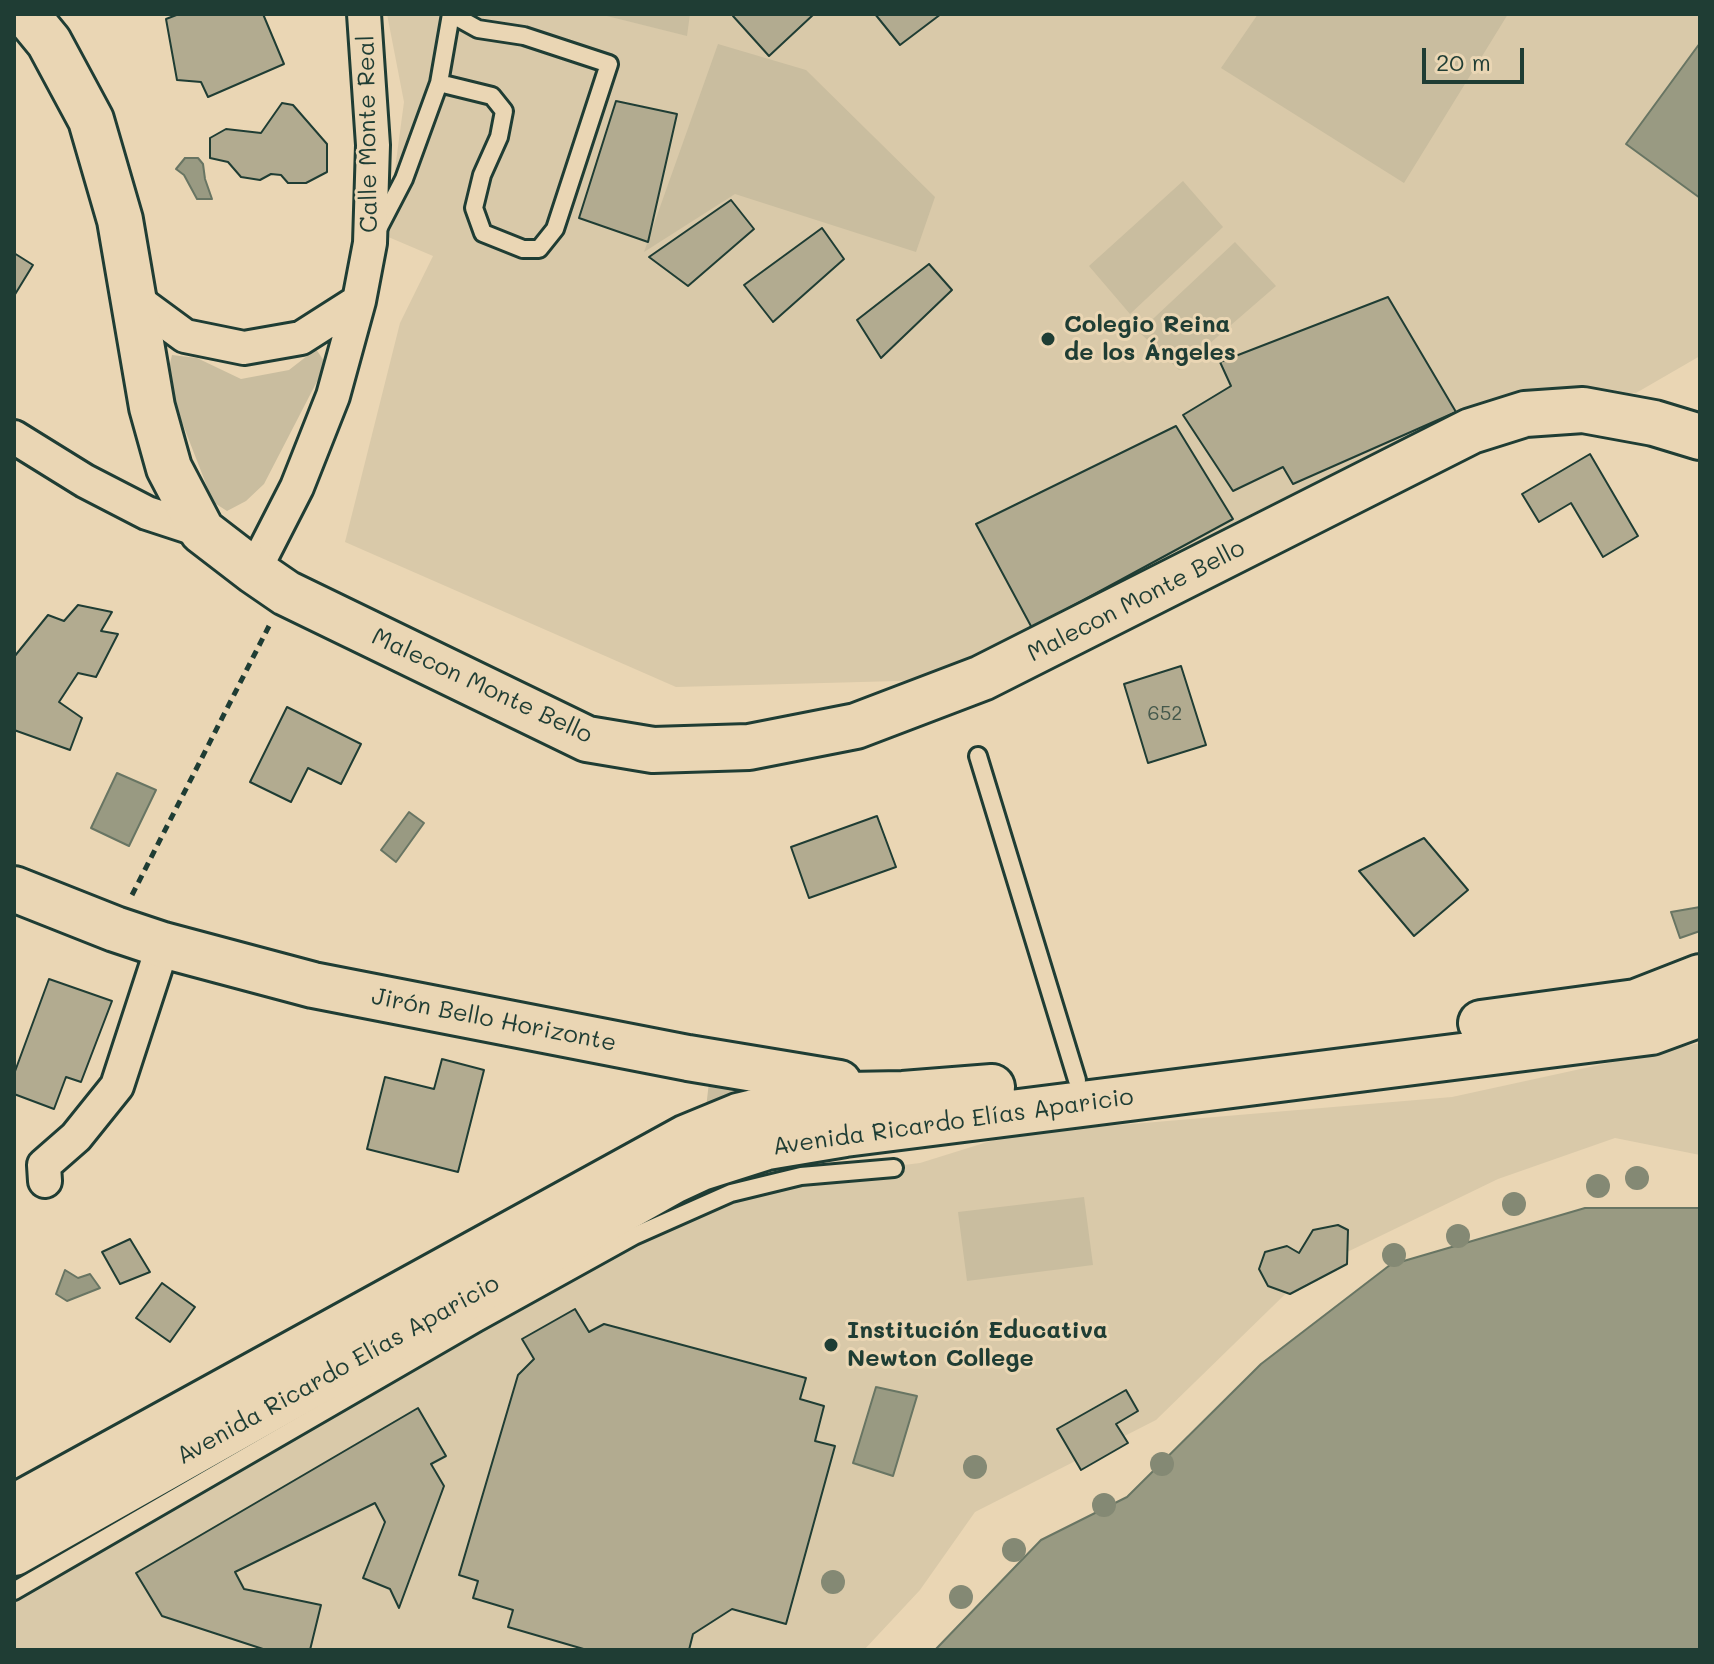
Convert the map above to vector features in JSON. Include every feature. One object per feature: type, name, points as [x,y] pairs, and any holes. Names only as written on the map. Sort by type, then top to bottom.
[{"type":"street","name":"Malecon Monte Bello","points":[[26,14],[49,42],[91,120],[120,220],[152,407],[169,468],[202,531],[270,582],[587,739],[653,750],[749,747],[856,726],[982,678],[1471,431],[1525,414],[1583,410],[1654,423],[1700,437]]},
{"type":"street","name":"Calle Monte Real","points":[[270,582],[297,487],[328,409],[359,301],[370,243],[373,145],[364,14]]},
{"type":"street","points":[[132,297],[185,336],[244,348],[301,338],[359,301]]},
{"type":"street","points":[[14,437],[85,481],[147,513],[202,531]]},
{"type":"street","name":"Jirón Bello Horizonte","points":[[14,889],[163,945],[313,985],[688,1058],[903,1094],[984,1116]]},
{"type":"street","points":[[45,1181],[44,1165],[76,1137],[117,1086],[163,945]]},
{"type":"street","name":"Avenida Ricardo Elías Aparicio","points":[[14,1507],[687,1137],[738,1116],[792,1103],[847,1095],[903,1094],[1077,1080],[1636,1002],[1700,977]]},
{"type":"street","name":"Avenida Ricardo Elías Aparicio","points":[[14,1553],[701,1168],[728,1176],[767,1147],[984,1116],[1651,1032],[1700,1014]]},
{"type":"street","points":[[687,1137],[696,1109],[696,1080],[688,1058]]},
{"type":"lane","points":[[370,243],[404,179],[439,83],[451,14],[478,29],[524,36],[609,64],[555,229],[539,249],[523,249],[483,233],[474,208],[482,175],[499,137],[504,111],[492,96],[439,83]]},
{"type":"lane","points":[[978,756],[1077,1080]]},
{"type":"lane","points":[[14,1591],[490,1315],[634,1236],[728,1176],[801,1176],[894,1168]]},
{"type":"path","points":[[115,929],[270,582]]},
{"type":"shaded area","name":"Colegio Reina de los Ángeles","points":[[387,14],[1700,14],[1700,356],[1636,393],[1526,391],[935,680],[676,687],[345,542],[400,323],[433,256],[386,236],[404,102]]},
{"type":"shaded area","points":[[599,14],[690,14],[687,36]]},
{"type":"shaded area","points":[[1258,14],[1508,14],[1404,183],[1221,68]]},
{"type":"shaded area","points":[[1700,43],[1700,198],[1626,144]]},
{"type":"shaded area","points":[[718,44],[806,70],[935,197],[916,252],[735,194],[644,252]]},
{"type":"shaded area","points":[[185,158],[198,158],[203,164],[212,199],[197,199],[184,175],[176,169]]},
{"type":"shaded area","points":[[1183,181],[1223,227],[1130,314],[1089,266]]},
{"type":"shaded area","points":[[1235,242],[1276,286],[1179,370],[1139,332]]},
{"type":"shaded area","points":[[316,349],[326,364],[264,484],[246,501],[227,511],[213,502],[166,381],[172,355],[197,358],[241,379],[289,370]]},
{"type":"shaded area","points":[[117,773],[156,790],[129,846],[91,828]]},
{"type":"shaded area","points":[[409,812],[424,823],[396,862],[381,850]]},
{"type":"shaded area","points":[[1700,907],[1700,931],[1680,938],[1671,912]]},
{"type":"shaded area","name":"Institución Educativa Newton College","points":[[1700,1043],[1700,1155],[1615,1138],[1498,1179],[1310,1270],[1156,1420],[975,1512],[920,1590],[864,1650],[14,1650],[14,1565],[654,1226],[832,1174],[920,1163],[1013,1134],[1452,1097]]},
{"type":"shaded area","points":[[709,1082],[777,1094],[705,1117]]},
{"type":"shaded area","points":[[1084,1197],[1093,1265],[967,1281],[958,1212]]},
{"type":"shaded area","points":[[1585,1208],[1700,1208],[1700,1650],[935,1650],[1041,1540],[1127,1497],[1261,1364],[1390,1265]]},
{"type":"shaded area","points":[[65,1270],[78,1278],[90,1274],[100,1288],[67,1301],[56,1294]]},
{"type":"shaded area","points":[[876,1387],[917,1396],[893,1476],[853,1463]]},
{"type":"building","points":[[179,14],[263,14],[284,64],[208,97],[201,82],[177,80],[166,19]]},
{"type":"building","points":[[814,14],[769,56],[733,16]]},
{"type":"building","points":[[875,14],[941,14],[900,45]]},
{"type":"building","points":[[616,101],[677,114],[648,242],[579,218]]},
{"type":"building","points":[[282,103],[293,105],[327,144],[327,172],[306,183],[288,183],[281,175],[271,174],[260,180],[241,177],[228,162],[210,158],[210,138],[226,129],[261,133]]},
{"type":"building","points":[[731,200],[754,229],[688,286],[649,257]]},
{"type":"building","points":[[822,228],[844,259],[773,322],[744,285]]},
{"type":"building","points":[[14,253],[33,265],[14,296]]},
{"type":"building","points":[[929,264],[952,290],[881,358],[857,320]]},
{"type":"building","points":[[1388,297],[1456,412],[1293,484],[1283,467],[1233,491],[1183,415],[1231,386],[1220,362]]},
{"type":"building","points":[[1176,426],[1233,519],[1032,628],[976,524]]},
{"type":"building","points":[[1590,454],[1638,536],[1603,557],[1571,503],[1539,522],[1522,494]]},
{"type":"building","points":[[78,605],[112,612],[101,631],[118,634],[96,677],[78,673],[59,702],[82,718],[70,750],[14,730],[14,657],[48,615],[64,621]]},
{"type":"building","points":[[1181,666],[1206,745],[1148,763],[1124,684]]},
{"type":"building","points":[[287,707],[361,744],[341,784],[308,768],[291,802],[250,782]]},
{"type":"building","points":[[877,816],[896,867],[809,898],[791,847]]},
{"type":"building","points":[[1424,838],[1468,890],[1414,936],[1359,871]]},
{"type":"building","points":[[49,979],[112,1001],[81,1082],[66,1077],[54,1109],[14,1094],[14,1074]]},
{"type":"building","points":[[442,1059],[484,1070],[458,1172],[367,1149],[385,1077],[434,1089]]},
{"type":"building","points":[[1338,1225],[1348,1230],[1347,1264],[1290,1294],[1268,1286],[1259,1269],[1265,1252],[1287,1246],[1299,1253],[1313,1230]]},
{"type":"building","points":[[130,1239],[150,1272],[120,1284],[102,1252]]},
{"type":"building","points":[[162,1283],[195,1307],[170,1342],[136,1318]]},
{"type":"building","points":[[575,1309],[589,1332],[604,1324],[806,1378],[800,1399],[824,1406],[815,1441],[835,1446],[786,1624],[732,1609],[693,1634],[689,1650],[587,1650],[508,1627],[513,1610],[473,1598],[478,1581],[459,1575],[518,1375],[534,1359],[522,1339]]},
{"type":"building","points":[[1126,1390],[1138,1411],[1116,1424],[1128,1443],[1081,1470],[1057,1429]]},
{"type":"building","points":[[418,1408],[446,1456],[431,1464],[444,1486],[399,1608],[390,1589],[363,1578],[385,1522],[375,1503],[235,1572],[244,1589],[321,1605],[310,1650],[266,1650],[162,1616],[136,1573]]},
{"type":"place","name":"Colegio Reina de los Ángeles","points":[[1048,339]]},
{"type":"place","name":"Institución Educativa Newton College","points":[[831,1345]]}]
